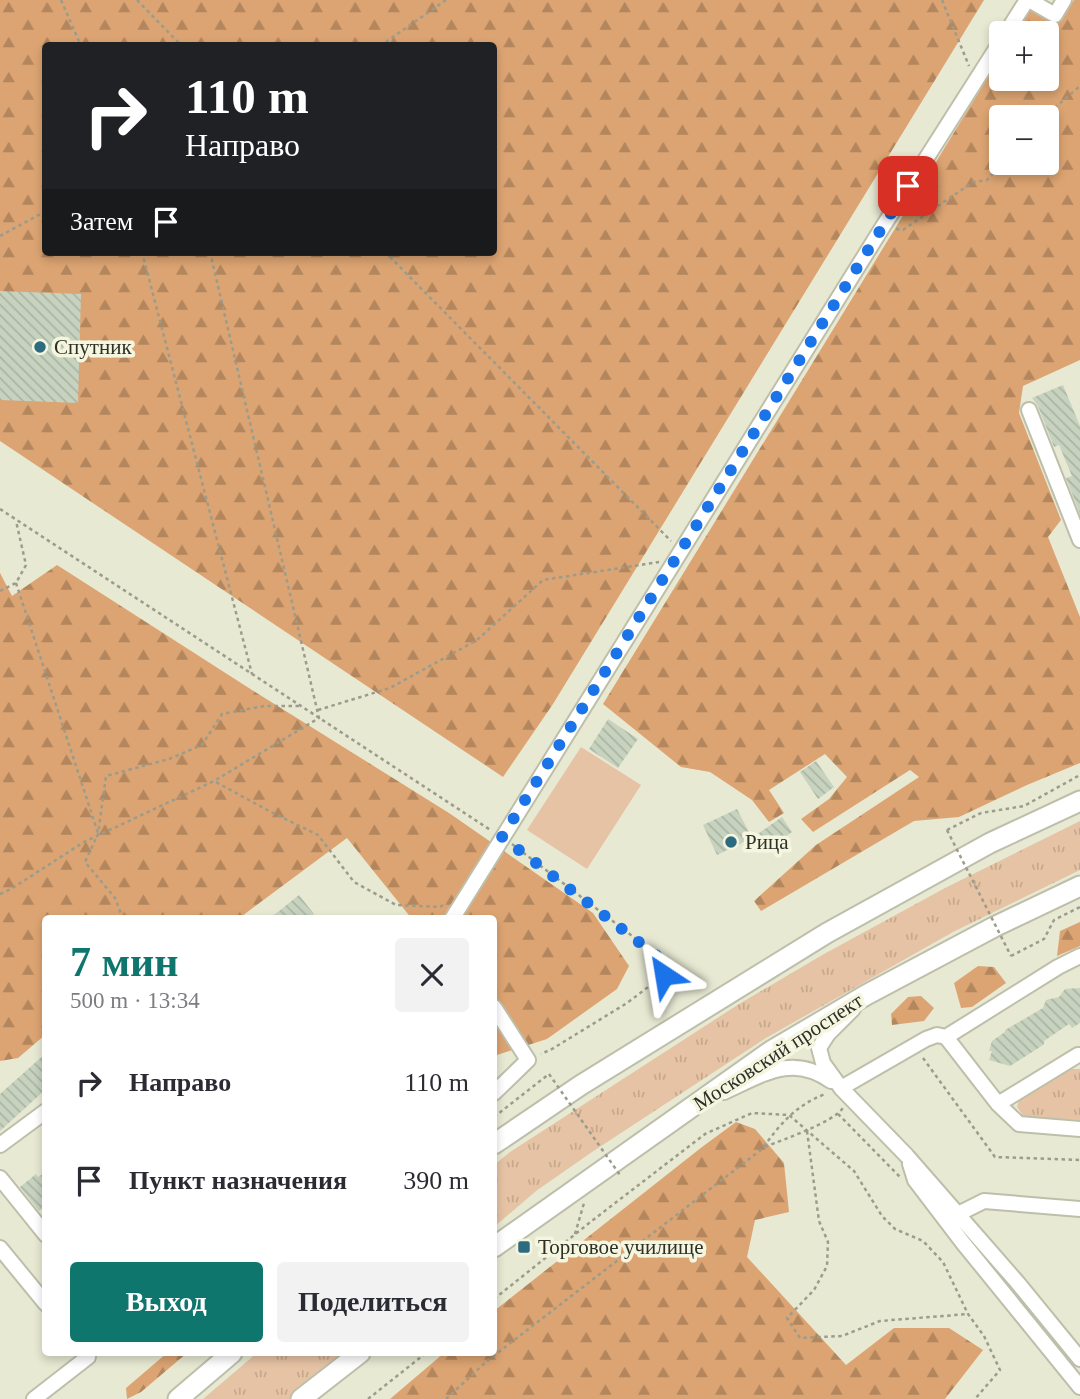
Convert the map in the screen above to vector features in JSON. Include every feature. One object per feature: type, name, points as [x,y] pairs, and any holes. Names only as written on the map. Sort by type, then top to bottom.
[{"type":"main road","points":[[497,1142],[581,1085],[827,933],[990,843],[1080,801]]},
{"type":"main road","name":"Московский проспект","points":[[497,1245],[771,1051],[866,995],[994,927],[1080,886]]},
{"type":"main road","points":[[178,1399],[228,1356]]},
{"type":"main road","points":[[302,1399],[356,1356]]},
{"type":"street","points":[[1014,21],[1028,0],[1055,15],[1064,0]]},
{"type":"street","points":[[454,915],[989,60]]},
{"type":"street","points":[[1029,410],[1080,540]]},
{"type":"street","points":[[946,1037],[1080,956]]},
{"type":"street","points":[[866,995],[828,1034],[819,1048],[823,1063],[846,1093],[958,1214],[1080,1359]]},
{"type":"street","points":[[497,1012],[528,1060],[497,1090]]},
{"type":"street","points":[[846,1093],[926,1039],[937,1035],[946,1037],[998,1104],[1020,1124],[1080,1129]]},
{"type":"street","points":[[998,1104],[1080,1055]]},
{"type":"street","points":[[692,1107],[777,1068],[806,1068],[819,1072],[846,1093]]},
{"type":"street","points":[[0,1145],[42,1114]]},
{"type":"street","points":[[907,1156],[915,1180],[1080,1387]]},
{"type":"street","points":[[0,1178],[42,1230]]},
{"type":"street","points":[[958,1214],[984,1202],[1080,1209]]},
{"type":"street","points":[[0,1248],[42,1299]]},
{"type":"street","points":[[34,1399],[85,1356]]},
{"type":"path","points":[[61,0],[79,42]]},
{"type":"path","points":[[137,0],[178,42]]},
{"type":"path","points":[[386,42],[446,0]]},
{"type":"path","points":[[942,0],[975,82]]},
{"type":"path","points":[[1058,105],[1080,86]]},
{"type":"path","points":[[882,228],[903,230],[973,182],[987,180],[992,175]]},
{"type":"path","points":[[0,236],[42,213]]},
{"type":"path","points":[[143,256],[252,674]]},
{"type":"path","points":[[211,256],[319,718]]},
{"type":"path","points":[[389,256],[678,555]]},
{"type":"path","points":[[0,509],[502,837],[657,956],[664,975],[627,1003],[552,1049],[528,1060]]},
{"type":"path","points":[[0,591],[16,583],[26,565],[16,521]]},
{"type":"path","points":[[317,710],[390,688],[477,640],[543,580],[678,555]]},
{"type":"path","points":[[16,583],[98,834]]},
{"type":"path","points":[[121,915],[115,898],[85,862],[98,834],[106,776],[169,759],[202,745],[222,714],[264,706],[301,706]]},
{"type":"path","points":[[0,894],[98,834],[214,781],[319,718]]},
{"type":"path","points":[[1080,775],[1024,806],[981,813],[947,830],[1011,956],[1044,939],[1054,920],[1080,907]]},
{"type":"path","points":[[214,781],[318,835],[354,882],[396,905],[440,907],[451,900]]},
{"type":"path","points":[[923,1058],[996,1157],[1080,1160]]},
{"type":"path","points":[[497,1115],[549,1074],[620,1175]]},
{"type":"path","points":[[762,1149],[789,1115],[811,1100],[846,1093]]},
{"type":"path","points":[[497,1353],[762,1149],[838,1114],[846,1093]]},
{"type":"path","points":[[497,1297],[705,1134],[752,1113],[789,1115],[854,1171],[882,1216],[895,1228],[923,1241],[943,1262],[968,1314],[985,1336],[1000,1370],[975,1399]]},
{"type":"path","points":[[807,1130],[819,1222],[828,1242],[827,1266],[814,1290],[787,1318],[800,1338],[842,1336],[880,1321],[968,1314]]},
{"type":"path","points":[[575,1234],[584,1200]]},
{"type":"path","points":[[368,1399],[422,1356]]},
{"type":"path","points":[[446,1399],[493,1356]]},
{"type":"green space","points":[[0,0],[984,0],[553,704],[503,777],[0,441]]},
{"type":"green space","points":[[1074,0],[1080,0],[1080,360],[1023,386],[1019,413],[1061,520],[1048,537],[1080,617],[1080,763],[959,817],[914,821],[761,911],[754,901],[816,845],[919,777],[910,770],[813,832],[801,819],[829,799],[847,777],[825,754],[769,790],[784,813],[769,822],[752,800],[710,772],[681,767],[603,704],[989,76],[989,91],[1059,91],[1059,22]]},
{"type":"green space","points":[[1030,9],[1050,21],[1022,21]]},
{"type":"green space","points":[[57,565],[449,813],[593,913],[629,966],[617,989],[547,1039],[497,1055],[497,915],[409,915],[347,838],[243,915],[42,915],[42,1038],[18,1058],[0,1061],[0,573],[12,596]]},
{"type":"green space","points":[[581,747],[641,785],[587,869],[527,830]]},
{"type":"green space","points":[[1080,821],[1080,870],[953,932],[766,1038],[592,1152],[536,1191],[497,1224],[497,1163],[510,1152],[739,1004],[945,888]]},
{"type":"green space","points":[[1080,922],[1080,946],[1057,956],[1060,931]]},
{"type":"green space","points":[[978,966],[994,967],[1006,983],[972,1007],[961,1008],[954,983]]},
{"type":"green space","points":[[921,996],[934,1008],[924,1021],[892,1025],[891,1014],[908,997]]},
{"type":"green space","points":[[1063,1069],[1080,1069],[1080,1120],[1024,1117],[1017,1107],[1020,1097]]},
{"type":"green space","points":[[736,1122],[755,1129],[784,1163],[789,1212],[755,1220],[747,1257],[846,1365],[894,1328],[949,1328],[983,1350],[945,1399],[390,1399],[440,1356],[497,1356],[497,1309]]},
{"type":"green space","points":[[163,1356],[183,1356],[141,1392],[127,1399],[126,1388]]},
{"type":"green space","points":[[253,1356],[341,1356],[290,1399],[203,1399]]},
{"type":"building","name":"Спутник","points":[[0,291],[81,294],[78,403],[0,400]]},
{"type":"building","points":[[1063,385],[1080,426],[1080,514],[1066,478],[1072,476],[1059,445],[1054,447],[1038,406],[1032,398]]},
{"type":"building","points":[[608,719],[638,739],[618,768],[589,749]]},
{"type":"building","points":[[816,761],[834,787],[818,799],[800,772]]},
{"type":"building","points":[[737,809],[752,838],[717,855],[703,825]]},
{"type":"building","points":[[782,817],[792,832],[769,848],[759,833]]},
{"type":"building","points":[[299,895],[314,914],[313,915],[274,915]]},
{"type":"building","points":[[1080,988],[1080,1023],[1072,1028],[1069,1024],[1010,1066],[989,1060],[992,1041],[1005,1030],[1043,1008],[1046,1000],[1059,997],[1065,989]]},
{"type":"building","points":[[42,1057],[42,1093],[0,1131],[0,1094]]},
{"type":"building","points":[[36,1174],[38,1177],[42,1174],[42,1209],[39,1211],[20,1187]]},
{"type":"place","name":"Спутник","points":[[40,347]]},
{"type":"place","name":"Рица","points":[[731,842]]},
{"type":"place","name":"Торговое училище","points":[[524,1247]]},
{"type":"route","points":[[664,975],[657,956],[502,837],[908,186]]}]
